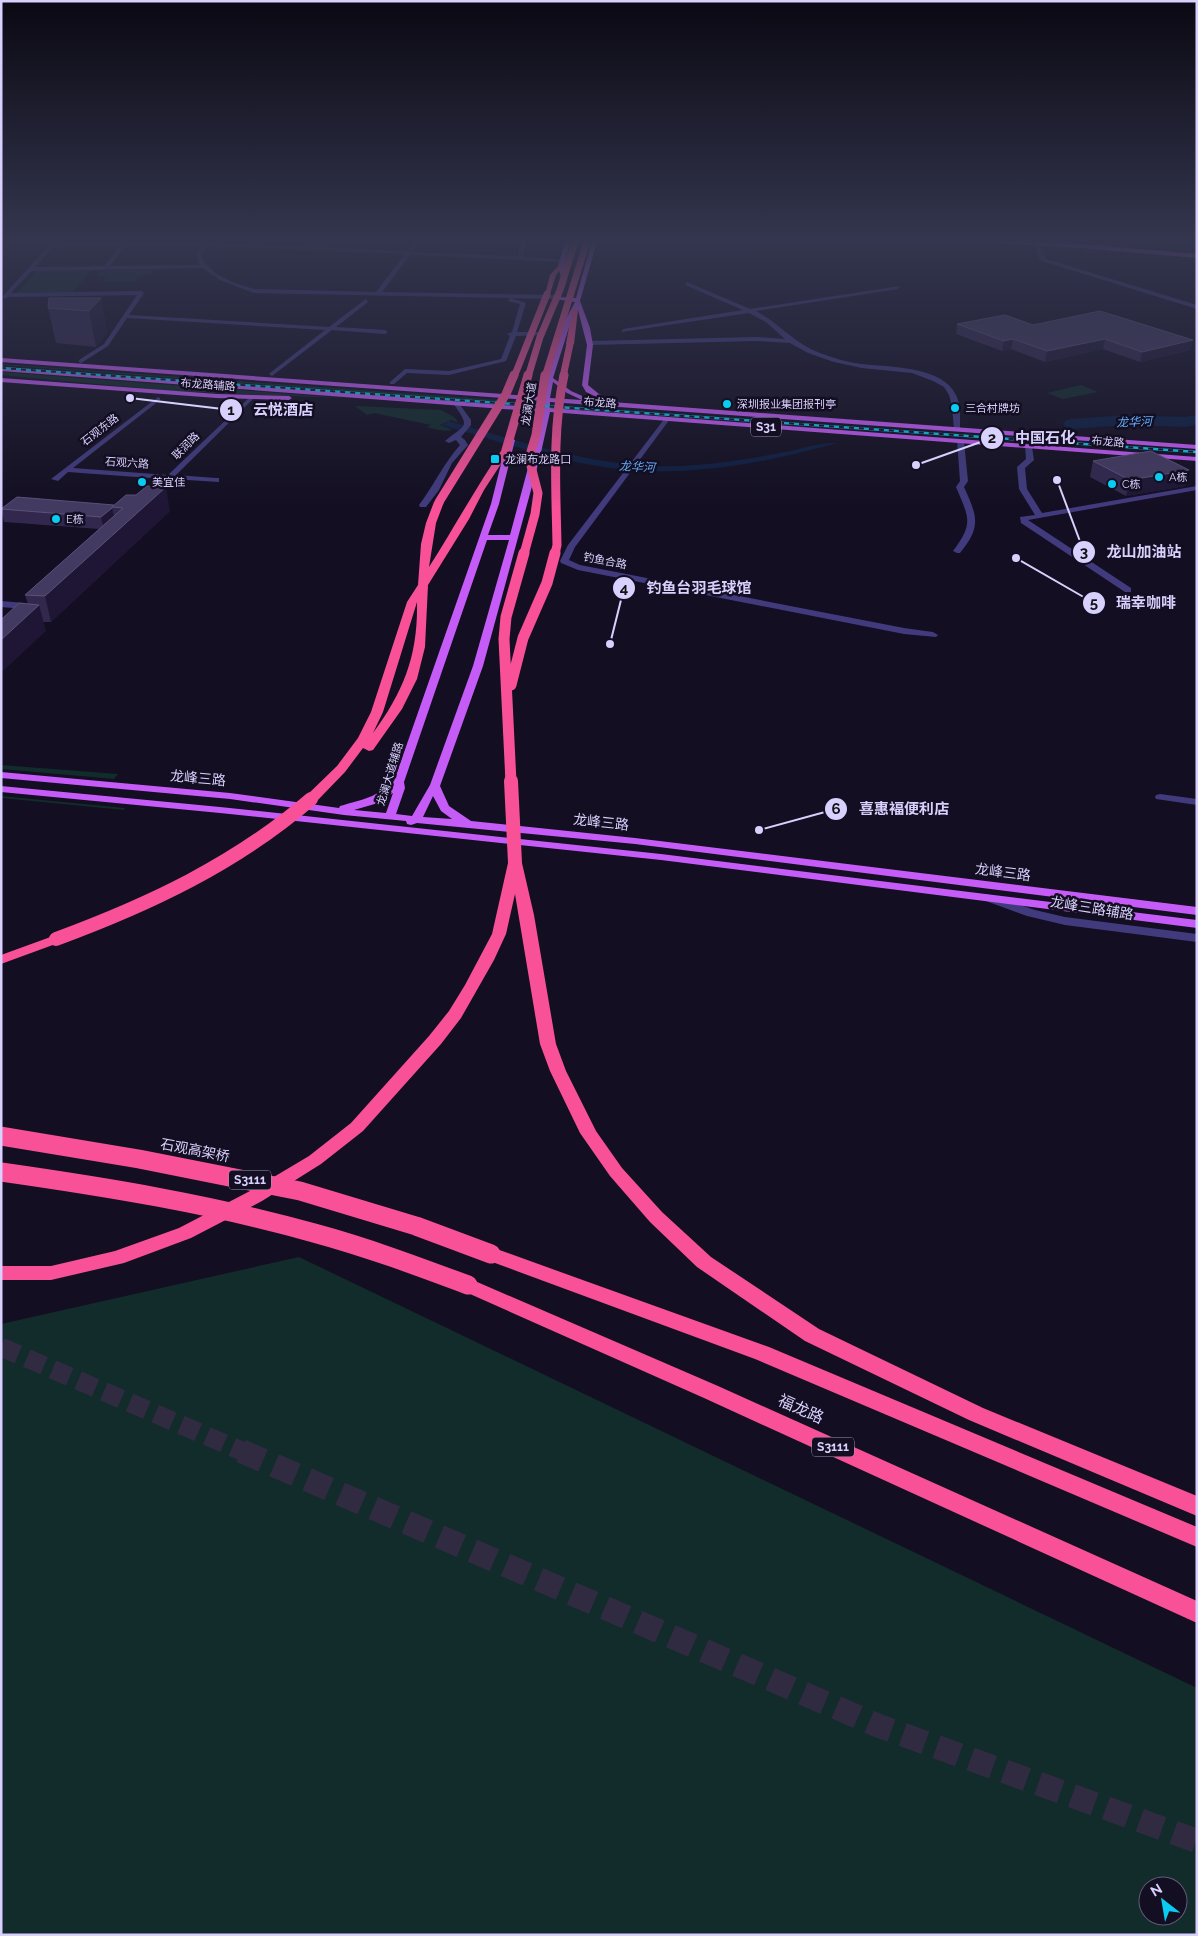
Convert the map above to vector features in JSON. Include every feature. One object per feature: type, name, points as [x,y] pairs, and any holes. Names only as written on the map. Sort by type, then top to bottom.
[{"type":"highway","points":[[1,960],[132,909],[189,882],[270,833],[311,800],[366,751],[402,702],[416,667],[419,648],[424,558],[429,526],[446,489],[506,394],[534,328]]},
{"type":"highway","name":"龙澜大道","points":[[311,800],[341,768],[364,739],[377,712],[412,602],[464,519],[479,490],[507,450],[544,328]]},
{"type":"highway","name":"龙澜大道","points":[[533,458],[543,382],[560,328]]},
{"type":"highway","points":[[507,701],[523,638],[547,583],[558,545],[555,468],[559,398],[573,328]]},
{"type":"highway","points":[[533,458],[538,492],[528,539],[506,617],[504,639],[515,864],[527,915],[548,1044],[558,1071],[589,1132],[616,1172],[656,1217],[704,1262],[812,1335],[976,1414],[1197,1506]]},
{"type":"highway","points":[[1,1273],[51,1273],[118,1258],[185,1233],[256,1196],[306,1165],[357,1127],[435,1040],[455,1014],[473,985],[499,934],[515,864]]},
{"type":"highway","points":[[1,953],[56,939]]},
{"type":"highway","name":"石观高架桥","points":[[1,1136],[139,1158],[300,1191],[416,1226],[762,1353],[1197,1537]]},
{"type":"highway","name":"福龙路","points":[[1,1172],[171,1199],[292,1227],[406,1262],[468,1285],[712,1392],[1197,1612]]},
{"type":"main road","name":"龙澜大道辅路","points":[[400,829],[390,816],[400,788],[399,782],[495,504],[507,450],[546,328]]},
{"type":"main road","points":[[489,826],[462,820],[448,812],[440,802],[436,786],[478,666],[514,538],[533,458],[542,432],[547,410],[551,375],[566,328]]},
{"type":"main road","points":[[587,328],[590,350],[584,379],[588,390],[608,400],[650,408]]},
{"type":"main road","name":"布龙路辅路","points":[[1,354],[432,387],[459,394]]},
{"type":"main road","name":"布龙路","points":[[1,360],[1197,447]]},
{"type":"main road","points":[[78,360],[156,372]]},
{"type":"main road","name":"布龙路","points":[[1,369],[1197,460]]},
{"type":"main road","points":[[551,375],[559,386],[575,395],[590,401],[612,405]]},
{"type":"main road","points":[[1,376],[66,385]]},
{"type":"main road","points":[[459,394],[502,389],[523,383],[530,378]]},
{"type":"main road","name":"布龙路辅路","points":[[1,380],[251,398],[414,401]]},
{"type":"main road","points":[[374,397],[381,388]]},
{"type":"main road","points":[[469,404],[504,413]]},
{"type":"main road","points":[[542,432],[560,418],[602,414]]},
{"type":"main road","points":[[510,419],[515,430]]},
{"type":"main road","points":[[1140,455],[1138,443],[1197,442]]},
{"type":"main road","points":[[483,537],[514,538]]},
{"type":"main road","name":"龙峰三路","points":[[1,775],[230,796],[324,809],[635,841],[1197,911]]},
{"type":"main road","points":[[324,809],[354,807],[372,801],[388,794],[399,782]]},
{"type":"main road","points":[[400,829],[417,819],[430,790],[436,786]]},
{"type":"main road","name":"龙峰三路","points":[[1,789],[661,857],[1197,924]]},
{"type":"street","points":[[78,360],[106,345],[117,328]]},
{"type":"street","points":[[320,328],[385,332]]},
{"type":"street","points":[[392,384],[404,371],[449,373],[502,361],[505,359],[514,328]]},
{"type":"street","points":[[623,331],[641,328]]},
{"type":"street","points":[[777,328],[791,341],[834,361],[867,367],[916,372],[942,384],[952,393],[957,429]]},
{"type":"street","points":[[272,374],[330,329]]},
{"type":"street","points":[[512,334],[544,334]]},
{"type":"street","points":[[590,344],[757,339],[791,341]]},
{"type":"street","name":"联润路","points":[[142,503],[251,398]]},
{"type":"street","name":"石观东路","points":[[55,479],[158,399]]},
{"type":"street","points":[[449,441],[460,435],[468,425],[468,420],[456,403]]},
{"type":"street","name":"钓鱼合路","points":[[667,419],[571,547],[564,561],[567,564],[904,631],[933,635]]},
{"type":"street","points":[[422,505],[435,490],[449,462],[464,445],[460,435]]},
{"type":"street","points":[[957,551],[968,540],[972,531],[972,521],[960,487],[964,481],[960,442]]},
{"type":"street","points":[[1028,447],[1030,460],[1021,467],[1022,486],[1039,515]]},
{"type":"street","name":"石观六路","points":[[66,470],[216,480]]},
{"type":"street","points":[[1128,590],[1023,519],[1197,488]]},
{"type":"street","points":[[1,604],[25,607]]},
{"type":"street","points":[[1160,798],[1197,802]]},
{"type":"street","name":"龙峰三路辅路","points":[[984,898],[1031,913],[1065,921],[1197,938]]},
{"type":"green space","points":[[1,364],[500,400],[498,402]]},
{"type":"green space","points":[[1,372],[342,398],[172,391],[1,375]]},
{"type":"green space","points":[[1081,385],[1098,392],[1063,399],[1047,393]]},
{"type":"green space","points":[[355,406],[441,410],[454,417],[459,423],[451,420],[440,425],[453,430],[446,431],[426,427],[431,425],[374,413],[367,415]]},
{"type":"green space","points":[[1,765],[118,774],[114,779],[1,769]]},
{"type":"green space","points":[[1,796],[125,808],[124,810],[1,798]]},
{"type":"green space","points":[[299,1257],[1197,1688],[1197,1935],[1,1935],[1,1324]]},
{"type":"water","points":[[449,421],[570,455],[632,465],[663,466],[718,463],[837,443],[751,463],[721,467],[692,470],[633,470],[583,464],[522,449],[441,425]]},
{"type":"building","points":[[969,328],[1156,328],[1193,340],[1142,352],[1105,339],[1047,351],[1013,339],[1004,341]]},
{"type":"building","points":[[1151,451],[1189,470],[1130,480],[1093,461]]},
{"type":"building","points":[[147,486],[166,487],[45,596],[25,595],[123,508],[112,507],[126,495],[136,495]]},
{"type":"building","points":[[17,497],[114,505],[101,517],[1,509]]},
{"type":"building","points":[[19,603],[39,605],[1,640],[1,620]]},
{"type":"waterway","name":"龙华河","points":[[1072,424],[1127,420],[1185,422],[1197,420]]},
{"type":"tunnel","points":[[1,1347],[244,1452]]},
{"type":"tunnel","points":[[241,1451],[879,1726],[1197,1841]]},
{"type":"railway","points":[[1,368],[1197,452]]},
{"type":"place","name":"云悦酒店","points":[[130,398]]},
{"type":"place","name":"深圳报业集团报刊亭","points":[[727,404]]},
{"type":"place","name":"三合村牌坊","points":[[955,408]]},
{"type":"place","name":"龙澜布龙路口","points":[[495,459]]},
{"type":"place","name":"中国石化","points":[[916,465]]},
{"type":"place","name":"A栋","points":[[1159,477]]},
{"type":"place","name":"龙山加油站","points":[[1057,480]]},
{"type":"place","name":"美宜佳","points":[[142,482]]},
{"type":"place","name":"C栋","points":[[1112,484]]},
{"type":"place","name":"E栋","points":[[56,519]]},
{"type":"place","name":"瑞幸咖啡","points":[[1016,558]]},
{"type":"place","name":"钓鱼台羽毛球馆","points":[[610,644]]},
{"type":"place","name":"喜惠褔便利店","points":[[759,830]]}]
